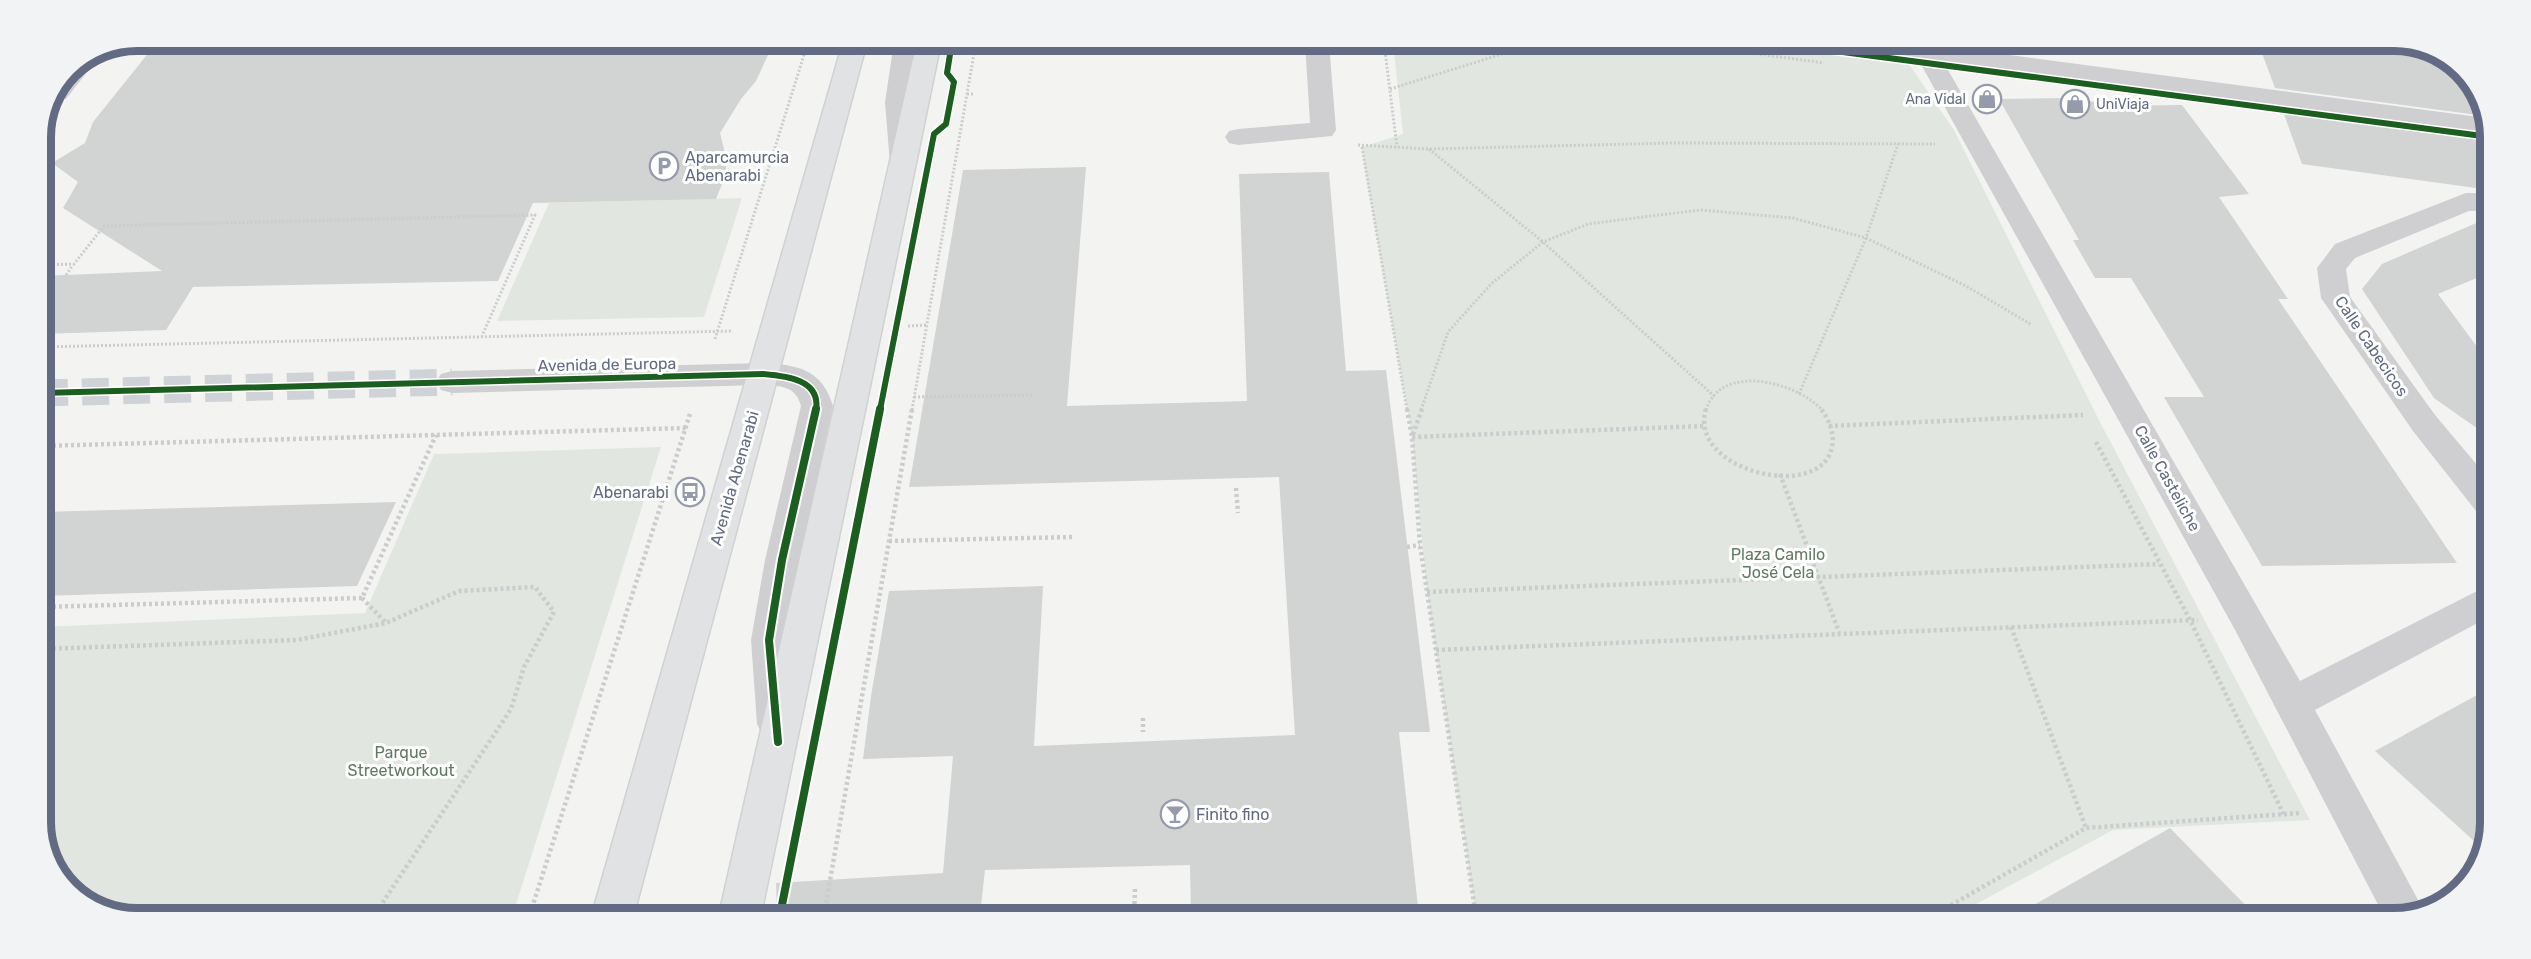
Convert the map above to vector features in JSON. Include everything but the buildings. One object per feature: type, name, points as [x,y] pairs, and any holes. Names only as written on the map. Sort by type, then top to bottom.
[{"type":"main road","name":"Avenida Abenarabi","points":[[615,908],[853,51]]},
{"type":"main road","points":[[742,908],[927,51]]},
{"type":"street","points":[[903,164],[898,102],[905,51]]},
{"type":"street","points":[[1238,137],[1323,130],[1318,51]]},
{"type":"street","name":"Calle Casteliche","points":[[1926,51],[2247,618],[2401,907]]},
{"type":"street","points":[[1940,51],[2479,125]]},
{"type":"street","name":"Calle Cabecicos","points":[[2480,202],[2466,202],[2345,251],[2331,268],[2336,298],[2424,423],[2480,492]]},
{"type":"street","name":"Avenida de Europa","points":[[452,381],[763,375],[796,377],[805,381],[812,388],[817,406],[782,560],[769,640],[778,742]]},
{"type":"street","points":[[2291,704],[2480,605]]},
{"type":"path","points":[[532,908],[718,331],[805,51]]},
{"type":"path","points":[[825,908],[974,51]]},
{"type":"path","points":[[1385,51],[1397,147]]},
{"type":"path","points":[[1390,89],[1512,51]]},
{"type":"path","points":[[1737,51],[1833,64]]},
{"type":"path","points":[[967,94],[975,94]]},
{"type":"path","points":[[1475,908],[1420,545],[1412,437],[1362,147],[1429,148],[1672,143],[1940,144],[1935,134]]},
{"type":"path","points":[[1799,394],[1866,238],[1898,144]]},
{"type":"path","points":[[1429,148],[1543,242],[1714,396]]},
{"type":"path","points":[[1412,437],[1448,332],[1491,284],[1543,242],[1588,224],[1700,210],[1793,218],[1866,238],[1966,286],[2030,322]]},
{"type":"path","points":[[66,275],[104,226],[535,215],[482,336]]},
{"type":"path","points":[[51,265],[74,264]]},
{"type":"path","points":[[2025,311],[2036,332]]},
{"type":"path","points":[[1766,382],[1784,386],[1799,394],[1814,402],[1825,413],[1835,441],[1830,456],[1819,467],[1802,475],[1760,474],[1740,466],[1722,454],[1710,441],[1703,414],[1706,404],[1723,388],[1735,383],[1766,382]]},
{"type":"path","points":[[914,397],[1032,395]]},
{"type":"path","points":[[2077,404],[2088,425]]},
{"type":"path","points":[[1829,426],[2083,415]]},
{"type":"path","points":[[1412,437],[1706,426]]},
{"type":"path","points":[[51,446],[686,428]]},
{"type":"path","points":[[362,598],[436,435]]},
{"type":"path","points":[[2093,435],[2190,620],[2284,814]]},
{"type":"path","points":[[1780,474],[1839,632]]},
{"type":"path","points":[[1236,488],[1238,513]]},
{"type":"path","points":[[889,541],[1074,537]]},
{"type":"path","points":[[1407,547],[1420,545]]},
{"type":"path","points":[[1427,592],[2159,564]]},
{"type":"path","points":[[51,649],[297,640],[386,623],[459,591],[535,587],[554,612],[524,667],[511,709],[379,908]]},
{"type":"path","points":[[51,607],[362,598],[386,623]]},
{"type":"path","points":[[1436,650],[1839,632],[2247,618]]},
{"type":"path","points":[[2011,627],[2086,828]]},
{"type":"path","points":[[1143,718],[1143,732]]},
{"type":"path","points":[[1946,908],[2086,828],[2348,810]]},
{"type":"path","points":[[1134,908],[1135,888]]},
{"type":"green space","name":"Plaza Camilo José Cela","points":[[1394,51],[1804,51],[1909,64],[1954,130],[2101,424],[2310,820],[2113,830],[1969,908],[1475,908],[1427,592],[1412,437],[1362,147],[1403,134]]},
{"type":"green space","points":[[742,198],[704,317],[497,321],[549,203]]},
{"type":"green space","name":"Parque Streetworkout","points":[[661,447],[515,908],[137,908],[109,903],[80,887],[62,865],[51,828],[51,627],[365,613],[434,454]]},
{"type":"tunnel","points":[[51,393],[452,382]]},
{"type":"cycle path","points":[[781,908],[934,134],[946,124],[954,82],[947,73],[951,51]]},
{"type":"cycle path","points":[[1835,51],[2480,136]]},
{"type":"cycle path","points":[[51,393],[763,374],[790,377],[805,383],[814,396],[817,406],[782,560],[769,640],[778,742]]},
{"type":"place","name":"Ana Vidal","points":[[1987,99]]},
{"type":"place","name":"UniViaja","points":[[2075,104]]},
{"type":"place","name":"Aparcamurcia Abenarabi","points":[[664,166]]},
{"type":"place","name":"Abenarabi","points":[[690,492]]},
{"type":"place","name":"Finito fino","points":[[1175,814]]}]
